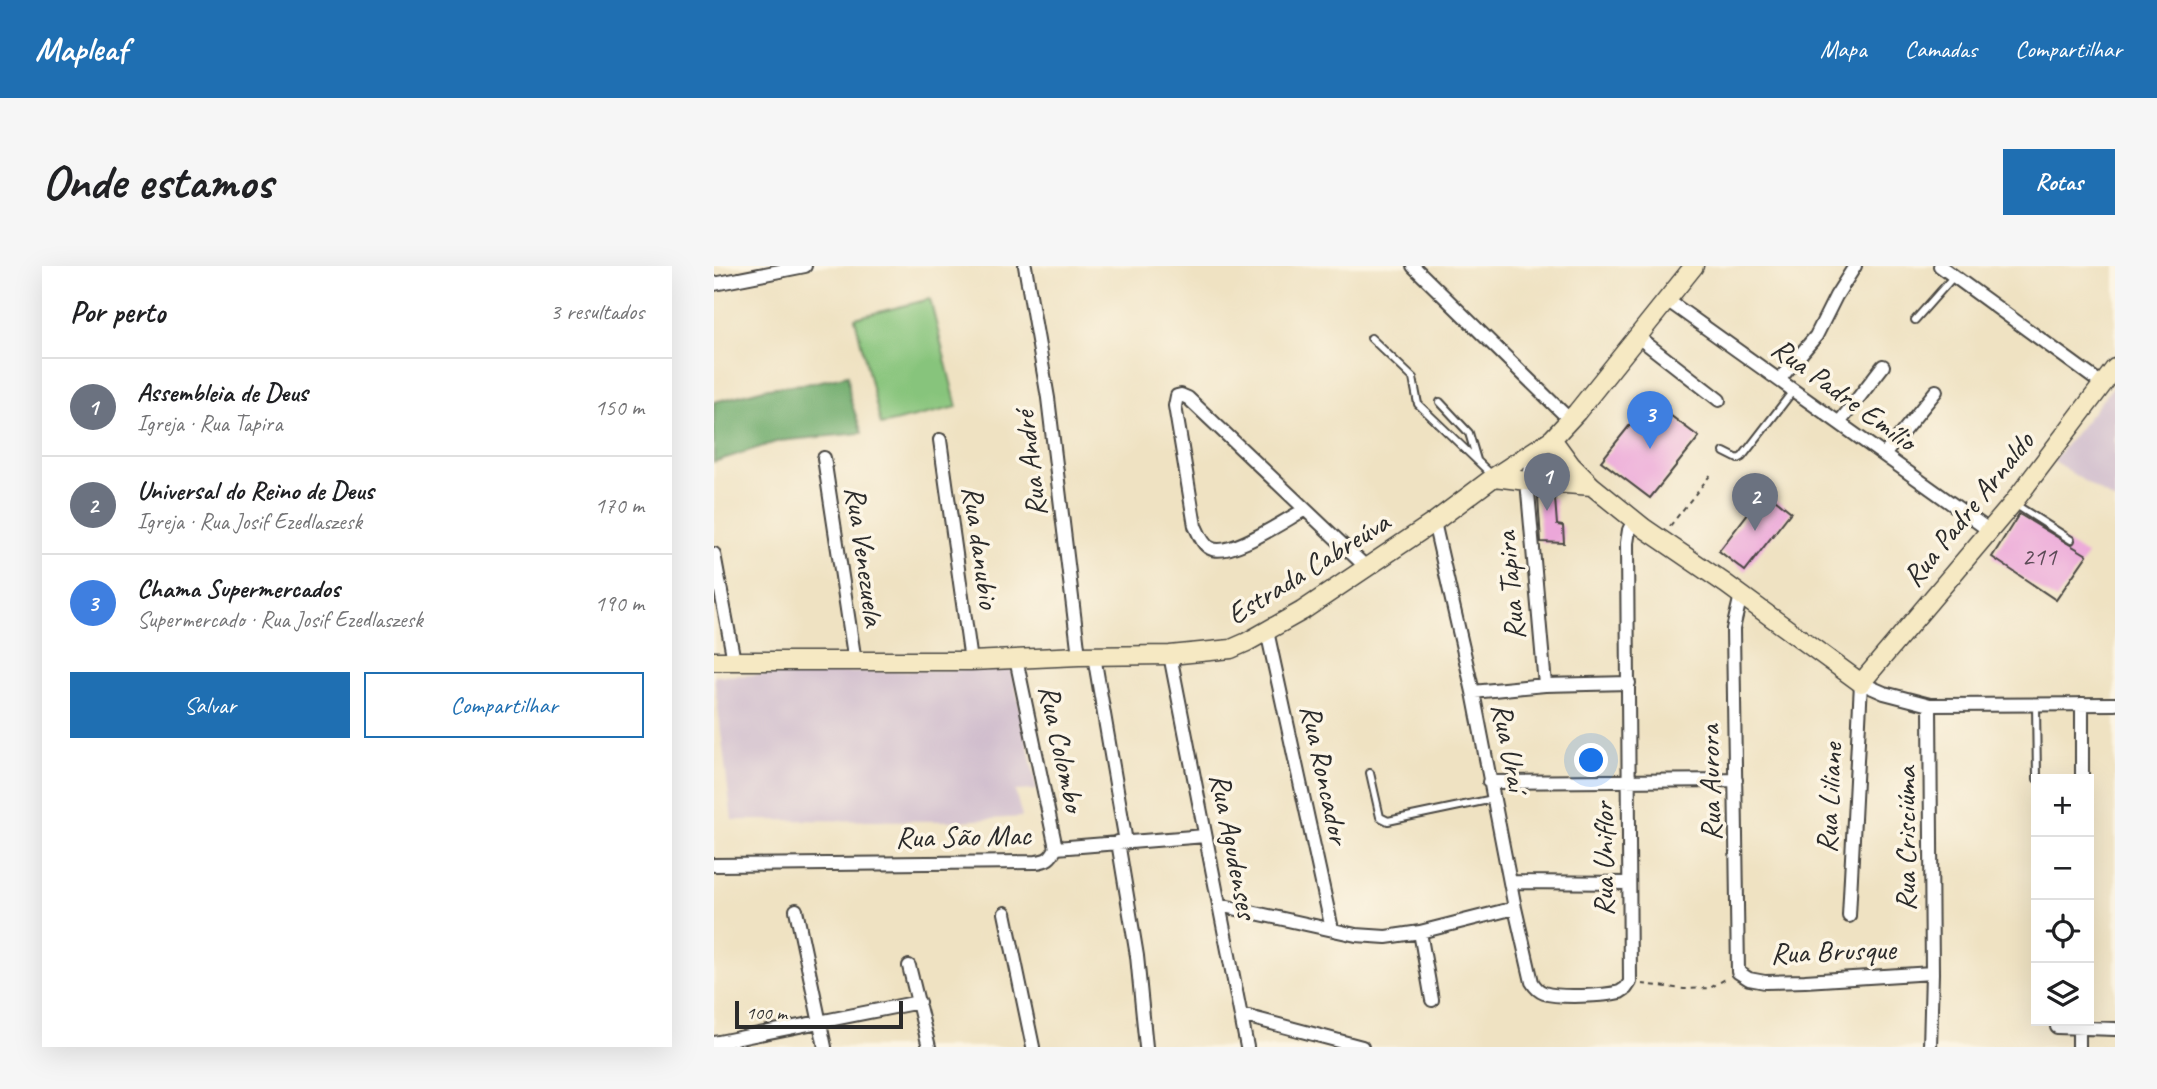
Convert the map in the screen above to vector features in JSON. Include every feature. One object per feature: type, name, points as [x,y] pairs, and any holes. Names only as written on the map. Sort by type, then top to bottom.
[{"type":"main road","name":"Estrada Cabreúva","points":[[714,661],[971,661],[1170,656],[1231,649],[1302,611],[1552,439],[1694,266]]},
{"type":"main road","name":"Rua Padre Arnaldo","points":[[1861,683],[2013,503],[2115,368]]},
{"type":"main road","points":[[1552,439],[1571,465],[1592,486],[1634,520],[1861,683]]},
{"type":"main road","points":[[1494,477],[1592,486]]},
{"type":"street","points":[[714,284],[805,266]]},
{"type":"street","name":"Rua André","points":[[1026,266],[1087,656],[1122,842],[1146,1047]]},
{"type":"street","points":[[1413,266],[1570,419]]},
{"type":"street","points":[[1779,380],[1816,336],[1855,266]]},
{"type":"street","points":[[1940,266],[2102,384]]},
{"type":"street","name":"Rua Padre Emílio","points":[[1667,300],[1990,531]]},
{"type":"street","points":[[1638,337],[1719,400]]},
{"type":"street","points":[[1839,423],[1883,366]]},
{"type":"street","points":[[1884,455],[1936,391]]},
{"type":"street","points":[[1304,510],[1234,548],[1219,551],[1204,543],[1195,526],[1175,406],[1178,396],[1184,395],[1188,398],[1366,567]]},
{"type":"street","name":"Rua danubio","points":[[940,440],[971,661]]},
{"type":"street","points":[[1527,481],[1537,449]]},
{"type":"street","name":"Rua Venezuela","points":[[824,458],[855,662]]},
{"type":"street","name":"Rua Tapira","points":[[1527,481],[1545,685]]},
{"type":"street","name":"Rua Uniflor","points":[[1628,985],[1630,782],[1627,543],[1634,520]]},
{"type":"street","name":"Rua Uraí","points":[[1434,522],[1473,692],[1489,782],[1532,982],[1536,989],[1546,994],[1612,994],[1628,985]]},
{"type":"street","points":[[714,554],[734,661]]},
{"type":"street","name":"Rua Aurora","points":[[1738,972],[1733,629],[1741,595]]},
{"type":"street","name":"Rua Roncador","points":[[1267,631],[1332,929]]},
{"type":"street","name":"Rua Agudenses","points":[[1170,656],[1247,1047]]},
{"type":"street","name":"Rua Colombo","points":[[1016,659],[1056,848]]},
{"type":"street","points":[[1473,692],[1545,685],[1629,683]]},
{"type":"street","points":[[1861,683],[1930,705],[2115,704]]},
{"type":"street","name":"Rua Liliane","points":[[1849,916],[1861,683]]},
{"type":"street","points":[[2082,704],[2082,774]]},
{"type":"street","name":"Rua Crisciúma","points":[[1930,705],[1930,1047]]},
{"type":"street","points":[[1489,782],[1736,780]]},
{"type":"street","name":"Rua São Mac","points":[[714,865],[1036,862],[1046,861],[1056,848],[1205,836]]},
{"type":"street","points":[[1510,882],[1629,883]]},
{"type":"street","points":[[1219,905],[1356,935],[1386,937],[1420,932],[1515,908]]},
{"type":"street","points":[[796,910],[825,1047]]},
{"type":"street","points":[[1004,913],[1033,1047]]},
{"type":"street","points":[[1420,932],[1432,1000]]},
{"type":"street","points":[[909,966],[929,1047]]},
{"type":"street","name":"Rua Brusque","points":[[1738,972],[1749,979],[1765,982],[1931,973]]},
{"type":"street","points":[[714,1043],[919,1002]]},
{"type":"street","points":[[1241,1015],[1362,1047]]},
{"type":"street","points":[[2057,1027],[2064,1026]]},
{"type":"street","points":[[2079,1026],[2079,1047]]},
{"type":"street","points":[[2093,1026],[2115,1029]]},
{"type":"lane","points":[[1915,320],[1954,276]]},
{"type":"lane","points":[[1371,338],[1413,378],[1418,404],[1494,477]]},
{"type":"lane","points":[[1724,452],[1738,459],[1742,457],[1793,391]]},
{"type":"lane","points":[[1440,402],[1469,433],[1477,460]]},
{"type":"lane","points":[[2013,503],[2071,540]]},
{"type":"lane","points":[[2036,704],[2037,774]]},
{"type":"lane","points":[[1370,773],[1380,817],[1388,821],[1493,799]]},
{"type":"path","points":[[1660,538],[1712,473]]},
{"type":"path","points":[[1628,985],[1710,988],[1738,972]]},
{"type":"shaded area","points":[[2115,384],[2115,501],[2053,461]]},
{"type":"shaded area","points":[[1012,668],[1037,790],[1015,791],[1022,817],[960,821],[732,820],[714,676]]},
{"type":"green space","points":[[930,299],[957,407],[881,425],[855,318]]},
{"type":"green space","points":[[848,375],[850,399],[862,433],[779,441],[714,462],[714,402],[768,388],[812,383]]},
{"type":"building","points":[[1650,400],[1699,437],[1650,498],[1601,461]]},
{"type":"building","points":[[1765,491],[1791,512],[1745,571],[1719,551]]},
{"type":"building","points":[[1538,497],[1555,498],[1557,525],[1563,526],[1564,543],[1541,542]]},
{"type":"building","points":[[2019,514],[2087,555],[2056,600],[1992,557]]},
{"type":"place","name":"Chama Supermercados","points":[[1650,449]]},
{"type":"place","name":"Assembleia de Deus","points":[[1547,511]]},
{"type":"place","name":"Universal do Reino de Deus","points":[[1755,531]]}]
